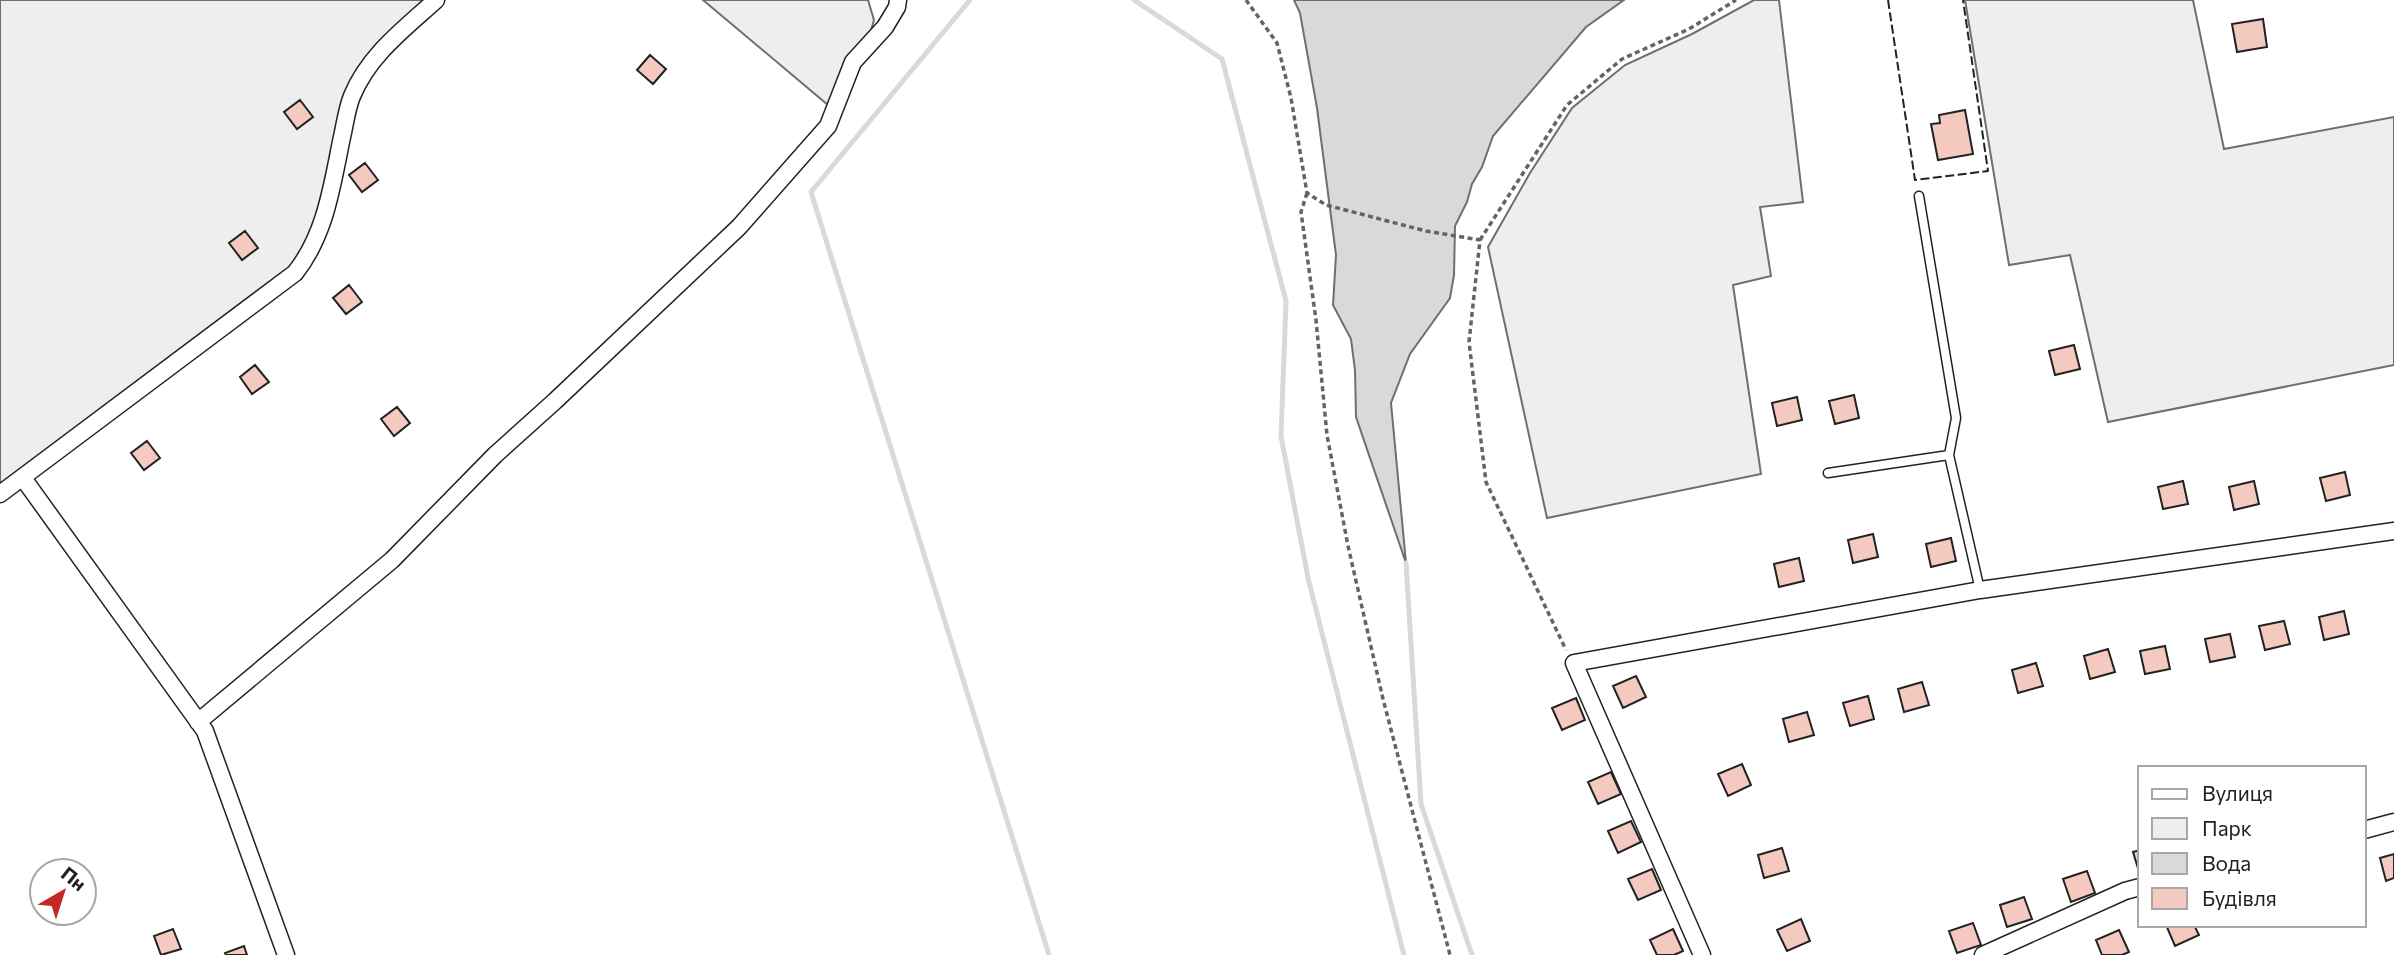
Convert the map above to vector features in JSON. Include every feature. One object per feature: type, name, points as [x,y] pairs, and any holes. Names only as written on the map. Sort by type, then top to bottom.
[{"type":"street","points":[[0,494],[295,273],[308,257],[326,213],[351,98],[379,52],[436,0]]},
{"type":"street","points":[[198,722],[392,560],[495,455],[738,227],[828,126],[853,62],[885,27],[897,7],[898,0]]},
{"type":"street","points":[[23,478],[205,731],[286,955]]},
{"type":"street","points":[[1702,955],[1574,663],[1980,590],[2394,531]]},
{"type":"street","points":[[2366,829],[2394,822]]},
{"type":"street","points":[[1983,955],[2138,888]]},
{"type":"lane","points":[[1919,196],[1956,418],[1950,455],[1980,590]]},
{"type":"lane","points":[[1828,473],[1950,455]]},
{"type":"path","points":[[1247,0],[1278,43],[1291,97],[1307,193],[1301,212],[1316,320],[1327,435],[1348,546],[1386,712],[1450,955]]},
{"type":"path","points":[[1574,663],[1486,482],[1469,342],[1480,240],[1567,105],[1622,59],[1689,29],[1737,0]]},
{"type":"path","points":[[1307,193],[1326,205],[1415,229],[1480,240]]},
{"type":"green space","points":[[0,0],[436,0],[363,75],[308,257],[0,494]]},
{"type":"green space","points":[[703,0],[868,0],[874,20],[863,59],[828,105]]},
{"type":"green space","points":[[1754,0],[1779,0],[1803,202],[1760,207],[1771,276],[1733,285],[1761,474],[1547,518],[1488,247],[1530,173],[1572,108],[1625,65],[1692,34]]},
{"type":"green space","points":[[1965,0],[2193,0],[2224,149],[2394,117],[2394,365],[2108,422],[2070,255],[2009,265]]},
{"type":"water","points":[[1294,0],[1624,0],[1586,27],[1493,136],[1455,226],[1454,275],[1450,298],[1410,354],[1391,403],[1406,563],[1356,417],[1351,339],[1333,305],[1336,255],[1317,108],[1300,13]]},
{"type":"building","points":[[2263,19],[2267,47],[2237,52],[2232,24]]},
{"type":"building","points":[[650,55],[666,69],[653,84],[637,70]]},
{"type":"building","points":[[300,100],[313,117],[297,129],[284,112]]},
{"type":"building","points":[[1965,110],[1973,154],[1938,160],[1931,124],[1940,123],[1939,115]]},
{"type":"building","points":[[365,163],[378,180],[362,192],[349,175]]},
{"type":"building","points":[[245,231],[258,248],[242,260],[229,243]]},
{"type":"building","points":[[349,285],[362,302],[346,314],[333,298]]},
{"type":"building","points":[[2074,345],[2080,369],[2055,375],[2049,351]]},
{"type":"building","points":[[255,365],[269,382],[252,394],[240,377]]},
{"type":"building","points":[[1854,395],[1859,418],[1835,424],[1829,401]]},
{"type":"building","points":[[1797,397],[1802,420],[1777,426],[1772,403]]},
{"type":"building","points":[[397,407],[410,423],[394,436],[381,419]]},
{"type":"building","points":[[147,441],[160,458],[144,470],[131,453]]},
{"type":"building","points":[[2345,472],[2350,495],[2326,501],[2320,478]]},
{"type":"building","points":[[2183,481],[2188,504],[2163,509],[2158,487]]},
{"type":"building","points":[[2254,481],[2259,504],[2234,510],[2229,487]]},
{"type":"building","points":[[1873,534],[1878,557],[1853,563],[1848,540]]},
{"type":"building","points":[[1951,538],[1956,561],[1931,567],[1926,544]]},
{"type":"building","points":[[1799,558],[1804,581],[1779,587],[1774,564]]},
{"type":"building","points":[[2344,611],[2349,634],[2324,640],[2319,617]]},
{"type":"building","points":[[2284,621],[2290,644],[2265,650],[2259,626]]},
{"type":"building","points":[[2230,634],[2235,657],[2210,662],[2205,639]]},
{"type":"building","points":[[2165,646],[2170,669],[2145,674],[2140,651]]},
{"type":"building","points":[[2108,649],[2115,672],[2090,679],[2084,656]]},
{"type":"building","points":[[2036,663],[2043,686],[2018,693],[2012,670]]},
{"type":"building","points":[[1636,676],[1646,697],[1623,708],[1613,686]]},
{"type":"building","points":[[1922,682],[1929,705],[1904,712],[1898,689]]},
{"type":"building","points":[[1868,696],[1874,719],[1850,726],[1843,703]]},
{"type":"building","points":[[1576,698],[1585,720],[1562,730],[1552,708]]},
{"type":"building","points":[[1807,712],[1814,735],[1789,742],[1783,719]]},
{"type":"building","points":[[1742,764],[1751,785],[1728,796],[1718,774]]},
{"type":"building","points":[[1611,772],[1621,794],[1598,804],[1588,782]]},
{"type":"building","points":[[1631,821],[1641,842],[1618,853],[1608,831]]},
{"type":"building","points":[[1782,848],[1789,871],[1764,878],[1758,855]]},
{"type":"building","points":[[2138,851],[2138,868],[2133,852]]},
{"type":"building","points":[[2394,854],[2394,878],[2386,881],[2380,858]]},
{"type":"building","points":[[1652,869],[1661,890],[1638,900],[1628,879]]},
{"type":"building","points":[[2087,871],[2095,893],[2071,902],[2063,879]]},
{"type":"building","points":[[2024,897],[2032,919],[2007,927],[2000,905]]},
{"type":"building","points":[[1801,919],[1810,941],[1787,951],[1777,930]]},
{"type":"building","points":[[1973,923],[1981,945],[1957,953],[1949,931]]},
{"type":"building","points":[[2167,927],[2195,927],[2199,935],[2175,946]]},
{"type":"building","points":[[173,929],[181,949],[161,955],[154,936]]},
{"type":"building","points":[[1673,929],[1683,951],[1674,955],[1657,955],[1650,940]]},
{"type":"building","points":[[2119,930],[2129,952],[2122,955],[2102,955],[2096,940]]},
{"type":"building","points":[[244,946],[247,955],[225,953]]},
{"type":"waterway","points":[[970,0],[811,192],[1049,955]]},
{"type":"waterway","points":[[1134,0],[1222,59],[1286,301],[1281,436],[1308,578],[1404,955]]},
{"type":"waterway","points":[[1406,563],[1421,804],[1472,955]]},
{"type":"fence","points":[[1888,0],[1915,180],[1988,171],[1963,0]]}]
